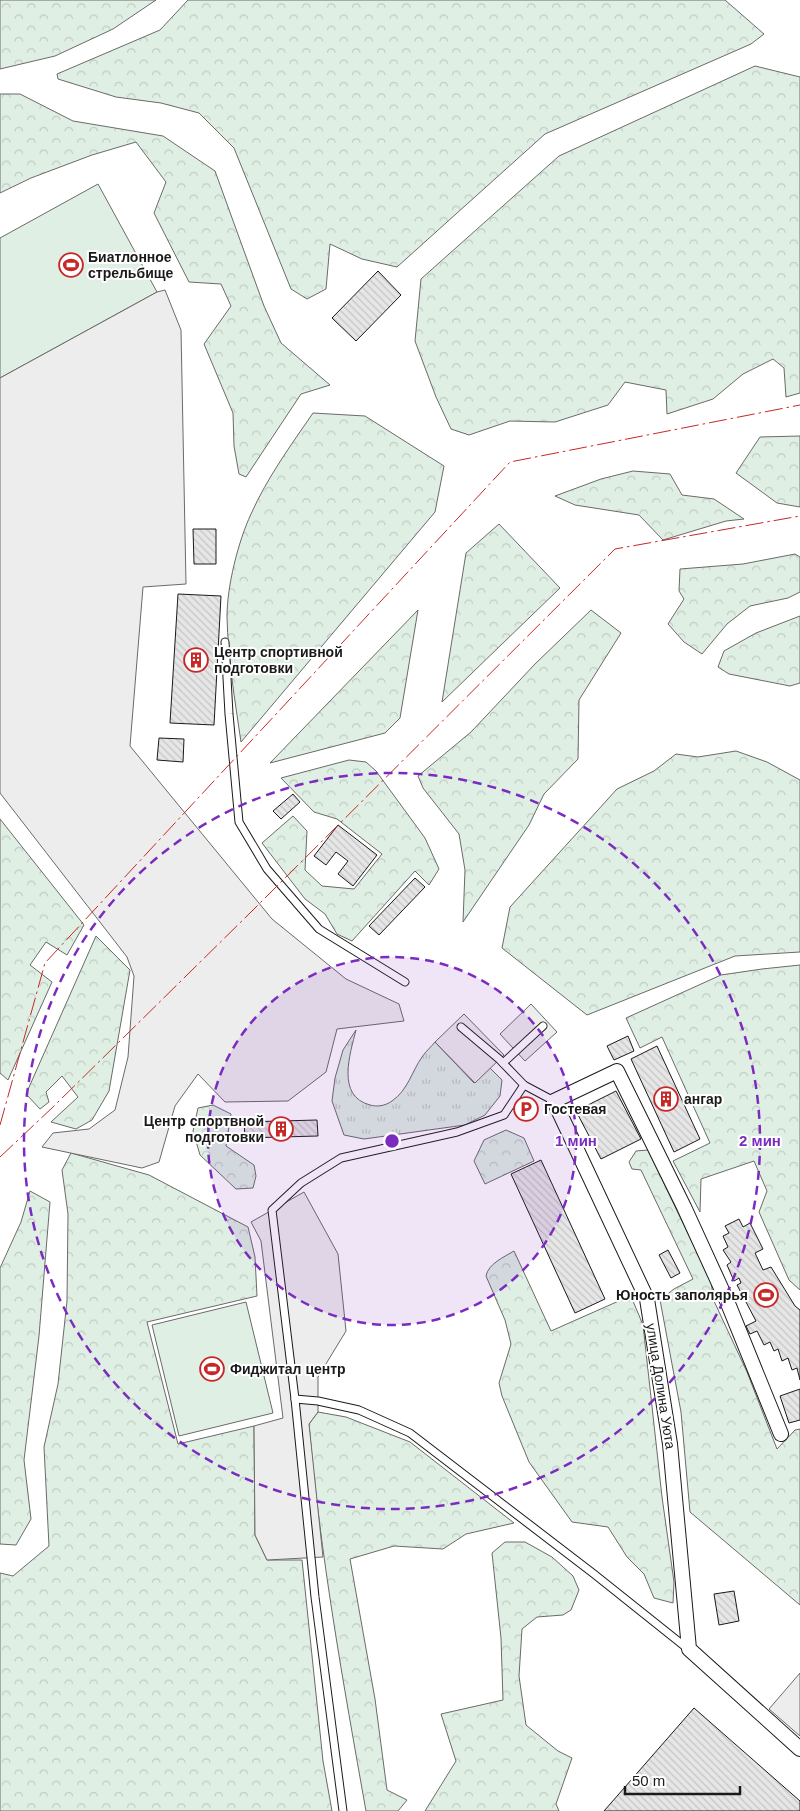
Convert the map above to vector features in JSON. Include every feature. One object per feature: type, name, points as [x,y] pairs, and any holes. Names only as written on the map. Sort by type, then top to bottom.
[{"type":"street","points":[[554,1101],[617,1071],[723,1292],[781,1434]]},
{"type":"street","name":"улица Долина Уюта","points":[[554,1101],[647,1299],[670,1444],[688,1649]]},
{"type":"street","points":[[688,1649],[800,1749]]},
{"type":"lane","points":[[225,642],[228,714],[239,822],[267,869],[318,929],[405,982]]},
{"type":"lane","points":[[503,1063],[543,1026]]},
{"type":"lane","points":[[461,1027],[503,1063],[524,1085],[554,1101]]},
{"type":"lane","points":[[343,1811],[315,1597],[295,1399],[272,1210],[301,1183],[341,1158],[457,1132],[504,1115],[524,1085]]},
{"type":"lane","points":[[295,1399],[318,1401],[359,1410],[410,1432],[688,1649]]},
{"type":"green space","points":[[0,0],[156,0],[113,29],[55,56],[0,69]]},
{"type":"green space","points":[[188,0],[725,0],[764,34],[751,44],[545,134],[397,267],[362,259],[330,244],[326,289],[307,299],[291,289],[234,148],[199,113],[161,103],[116,97],[58,79],[57,74],[160,30]]},
{"type":"green space","points":[[755,66],[800,77],[800,393],[786,397],[784,368],[773,359],[743,374],[713,399],[667,414],[666,390],[625,382],[608,405],[555,422],[510,421],[469,435],[451,429],[436,397],[415,341],[421,279],[559,156]]},
{"type":"green space","points":[[0,94],[20,94],[73,121],[163,136],[215,171],[264,306],[281,343],[330,385],[301,394],[246,477],[239,474],[234,446],[233,413],[204,344],[231,306],[221,284],[189,282],[154,213],[166,182],[136,142],[92,155],[31,178],[0,193]]},
{"type":"green space","name":"Биатлонное стрельбище","points":[[98,184],[157,292],[0,378],[0,238]]},
{"type":"green space","points":[[313,413],[365,416],[444,466],[435,512],[241,742],[230,664],[227,617],[227,605],[234,564],[246,525],[257,501],[280,462]]},
{"type":"green space","points":[[800,436],[800,507],[777,503],[736,473],[760,437]]},
{"type":"green space","points":[[633,471],[670,474],[682,495],[714,499],[744,519],[726,521],[663,540],[639,515],[575,505],[555,496],[601,479]]},
{"type":"green space","points":[[499,524],[560,588],[442,702],[466,553]]},
{"type":"green space","points":[[795,554],[800,557],[800,592],[788,598],[750,606],[727,624],[702,654],[684,642],[668,624],[684,599],[679,591],[680,569],[743,564]]},
{"type":"green space","points":[[418,610],[400,718],[385,733],[270,763]]},
{"type":"green space","points":[[591,610],[621,633],[579,700],[578,759],[544,794],[529,825],[463,922],[465,870],[459,834],[423,788],[418,776],[471,732],[535,664]]},
{"type":"green space","points":[[800,616],[800,683],[790,686],[729,674],[718,667],[724,651],[756,633]]},
{"type":"green space","points":[[736,751],[767,762],[800,780],[800,952],[735,956],[587,1015],[502,948],[510,907],[617,789],[654,771],[676,754],[698,757]]},
{"type":"green space","points":[[349,760],[366,762],[376,771],[425,838],[439,869],[429,885],[415,871],[352,941],[337,934],[325,914],[305,899],[262,843],[293,816],[307,831],[305,870],[322,886],[354,889],[382,854],[337,819],[314,812],[281,778]]},
{"type":"green space","points":[[0,819],[84,925],[67,955],[46,942],[30,965],[52,982],[8,1080],[0,1073]]},
{"type":"green space","points":[[96,936],[130,970],[109,1091],[92,1120],[76,1129],[51,1122],[78,1097],[62,1076],[46,1092],[49,1102],[40,1109],[26,1094]]},
{"type":"green space","points":[[800,965],[800,1290],[789,1280],[759,1212],[767,1191],[754,1161],[701,1179],[700,1212],[673,1161],[710,1143],[662,1037],[640,1048],[626,1018],[721,975]]},
{"type":"green space","points":[[356,1030],[348,1073],[349,1084],[359,1100],[375,1106],[384,1105],[392,1101],[406,1086],[418,1062],[435,1042],[474,1083],[490,1068],[502,1080],[500,1096],[485,1115],[465,1125],[364,1139],[344,1135],[332,1101],[335,1078],[343,1050]]},
{"type":"green space","points":[[213,1105],[231,1114],[226,1146],[254,1165],[256,1176],[253,1188],[236,1189],[200,1155],[193,1131],[198,1108]]},
{"type":"green space","points":[[506,1130],[524,1138],[534,1161],[485,1184],[474,1161],[484,1140]]},
{"type":"green space","points":[[648,1150],[711,1282],[714,1301],[747,1372],[777,1449],[795,1430],[800,1429],[800,1605],[690,1512],[681,1412],[660,1300],[674,1289],[693,1279],[641,1170],[632,1169],[629,1162],[636,1151]]},
{"type":"green space","points":[[71,1153],[149,1175],[248,1227],[255,1257],[257,1296],[147,1322],[178,1444],[254,1426],[255,1535],[267,1560],[302,1560],[323,1761],[332,1811],[0,1811],[0,1573],[13,1576],[49,1546],[44,1447],[58,1384],[67,1301],[68,1214],[62,1170]]},
{"type":"green space","points":[[30,1191],[50,1202],[39,1336],[24,1460],[31,1519],[16,1545],[0,1544],[0,1268],[21,1222]]},
{"type":"green space","points":[[514,1251],[551,1331],[621,1300],[633,1301],[643,1325],[662,1497],[674,1582],[673,1603],[654,1598],[644,1574],[627,1557],[608,1527],[572,1522],[529,1462],[502,1396],[499,1383],[511,1344],[505,1320],[486,1276],[493,1264]]},
{"type":"green space","name":"Фиджитал центр","points":[[246,1302],[273,1413],[179,1436],[152,1325]]},
{"type":"green space","points":[[318,1412],[346,1417],[410,1442],[514,1523],[466,1534],[443,1549],[394,1546],[350,1559],[375,1699],[387,1790],[407,1800],[398,1811],[366,1811],[319,1521],[309,1424]]},
{"type":"green space","points":[[505,1542],[525,1542],[552,1557],[573,1576],[579,1590],[571,1610],[563,1615],[537,1617],[522,1629],[519,1676],[526,1725],[558,1751],[572,1758],[556,1804],[559,1811],[425,1811],[456,1761],[441,1714],[503,1700],[501,1638],[492,1553]]},
{"type":"shaded area","points":[[165,290],[181,330],[186,584],[143,587],[130,746],[272,919],[346,979],[399,1004],[404,1021],[337,1029],[326,1072],[288,1101],[225,1102],[198,1074],[175,1106],[159,1162],[142,1168],[42,1147],[53,1133],[89,1129],[115,1110],[128,1057],[134,976],[127,957],[0,793],[0,378],[157,292]]},
{"type":"shaded area","points":[[531,1004],[557,1032],[525,1061],[500,1034]]},
{"type":"shaded area","points":[[464,1014],[504,1055],[475,1083],[435,1042]]},
{"type":"shaded area","points":[[304,1192],[338,1254],[346,1331],[318,1377],[318,1412],[309,1424],[323,1557],[267,1560],[255,1535],[254,1426],[283,1418],[261,1241],[251,1222]]},
{"type":"shaded area","points":[[800,1673],[800,1736],[769,1709]]},
{"type":"building","points":[[378,271],[401,295],[356,341],[332,318]]},
{"type":"building","points":[[193,529],[216,529],[216,564],[194,564]]},
{"type":"building","name":"Центр спортивной подготовки","points":[[178,594],[221,596],[214,725],[170,723]]},
{"type":"building","points":[[159,738],[184,739],[183,762],[157,760]]},
{"type":"building","points":[[293,794],[300,802],[281,819],[273,811]]},
{"type":"building","points":[[338,825],[377,855],[353,886],[338,874],[348,861],[336,852],[326,865],[314,856]]},
{"type":"building","points":[[415,878],[425,887],[379,935],[369,926]]},
{"type":"building","points":[[628,1036],[634,1051],[614,1060],[607,1046]]},
{"type":"building","name":"ангар","points":[[657,1046],[700,1139],[674,1152],[631,1059]]},
{"type":"building","points":[[616,1091],[641,1139],[601,1159],[576,1111]]},
{"type":"building","name":"Центр спортвной подготовки","points":[[317,1120],[318,1136],[245,1138],[244,1122]]},
{"type":"building","points":[[541,1160],[605,1299],[575,1313],[511,1174]]},
{"type":"building","name":"Юность заполярья","points":[[739,1219],[743,1227],[750,1223],[763,1249],[755,1253],[763,1270],[771,1267],[795,1306],[800,1310],[800,1380],[797,1368],[792,1370],[788,1358],[782,1361],[778,1349],[774,1351],[770,1342],[764,1345],[757,1331],[750,1334],[746,1326],[756,1321],[737,1285],[741,1283],[739,1278],[734,1281],[727,1265],[731,1262],[723,1250],[728,1247],[723,1236],[729,1233],[725,1226]]},
{"type":"building","points":[[668,1250],[680,1273],[671,1278],[659,1255]]},
{"type":"building","points":[[800,1389],[800,1420],[789,1423],[780,1396]]},
{"type":"building","points":[[734,1591],[739,1621],[719,1625],[714,1594]]},
{"type":"building","points":[[694,1708],[800,1801],[800,1811],[604,1811]]},
{"type":"power","points":[[0,1125],[45,963],[510,462],[800,405]]},
{"type":"power","points":[[0,1157],[251,912],[615,549],[800,516]]},
{"type":"place","name":"Биатлонное стрельбище","points":[[71,265]]},
{"type":"place","name":"Центр спортивной подготовки","points":[[196,660]]},
{"type":"place","name":"ангар","points":[[666,1099]]},
{"type":"place","name":"Гостевая","points":[[526,1109]]},
{"type":"place","name":"Центр спортвной подготовки","points":[[281,1129]]},
{"type":"place","name":"Юность заполярья","points":[[766,1295]]},
{"type":"place","name":"Фиджитал центр","points":[[212,1369]]}]
